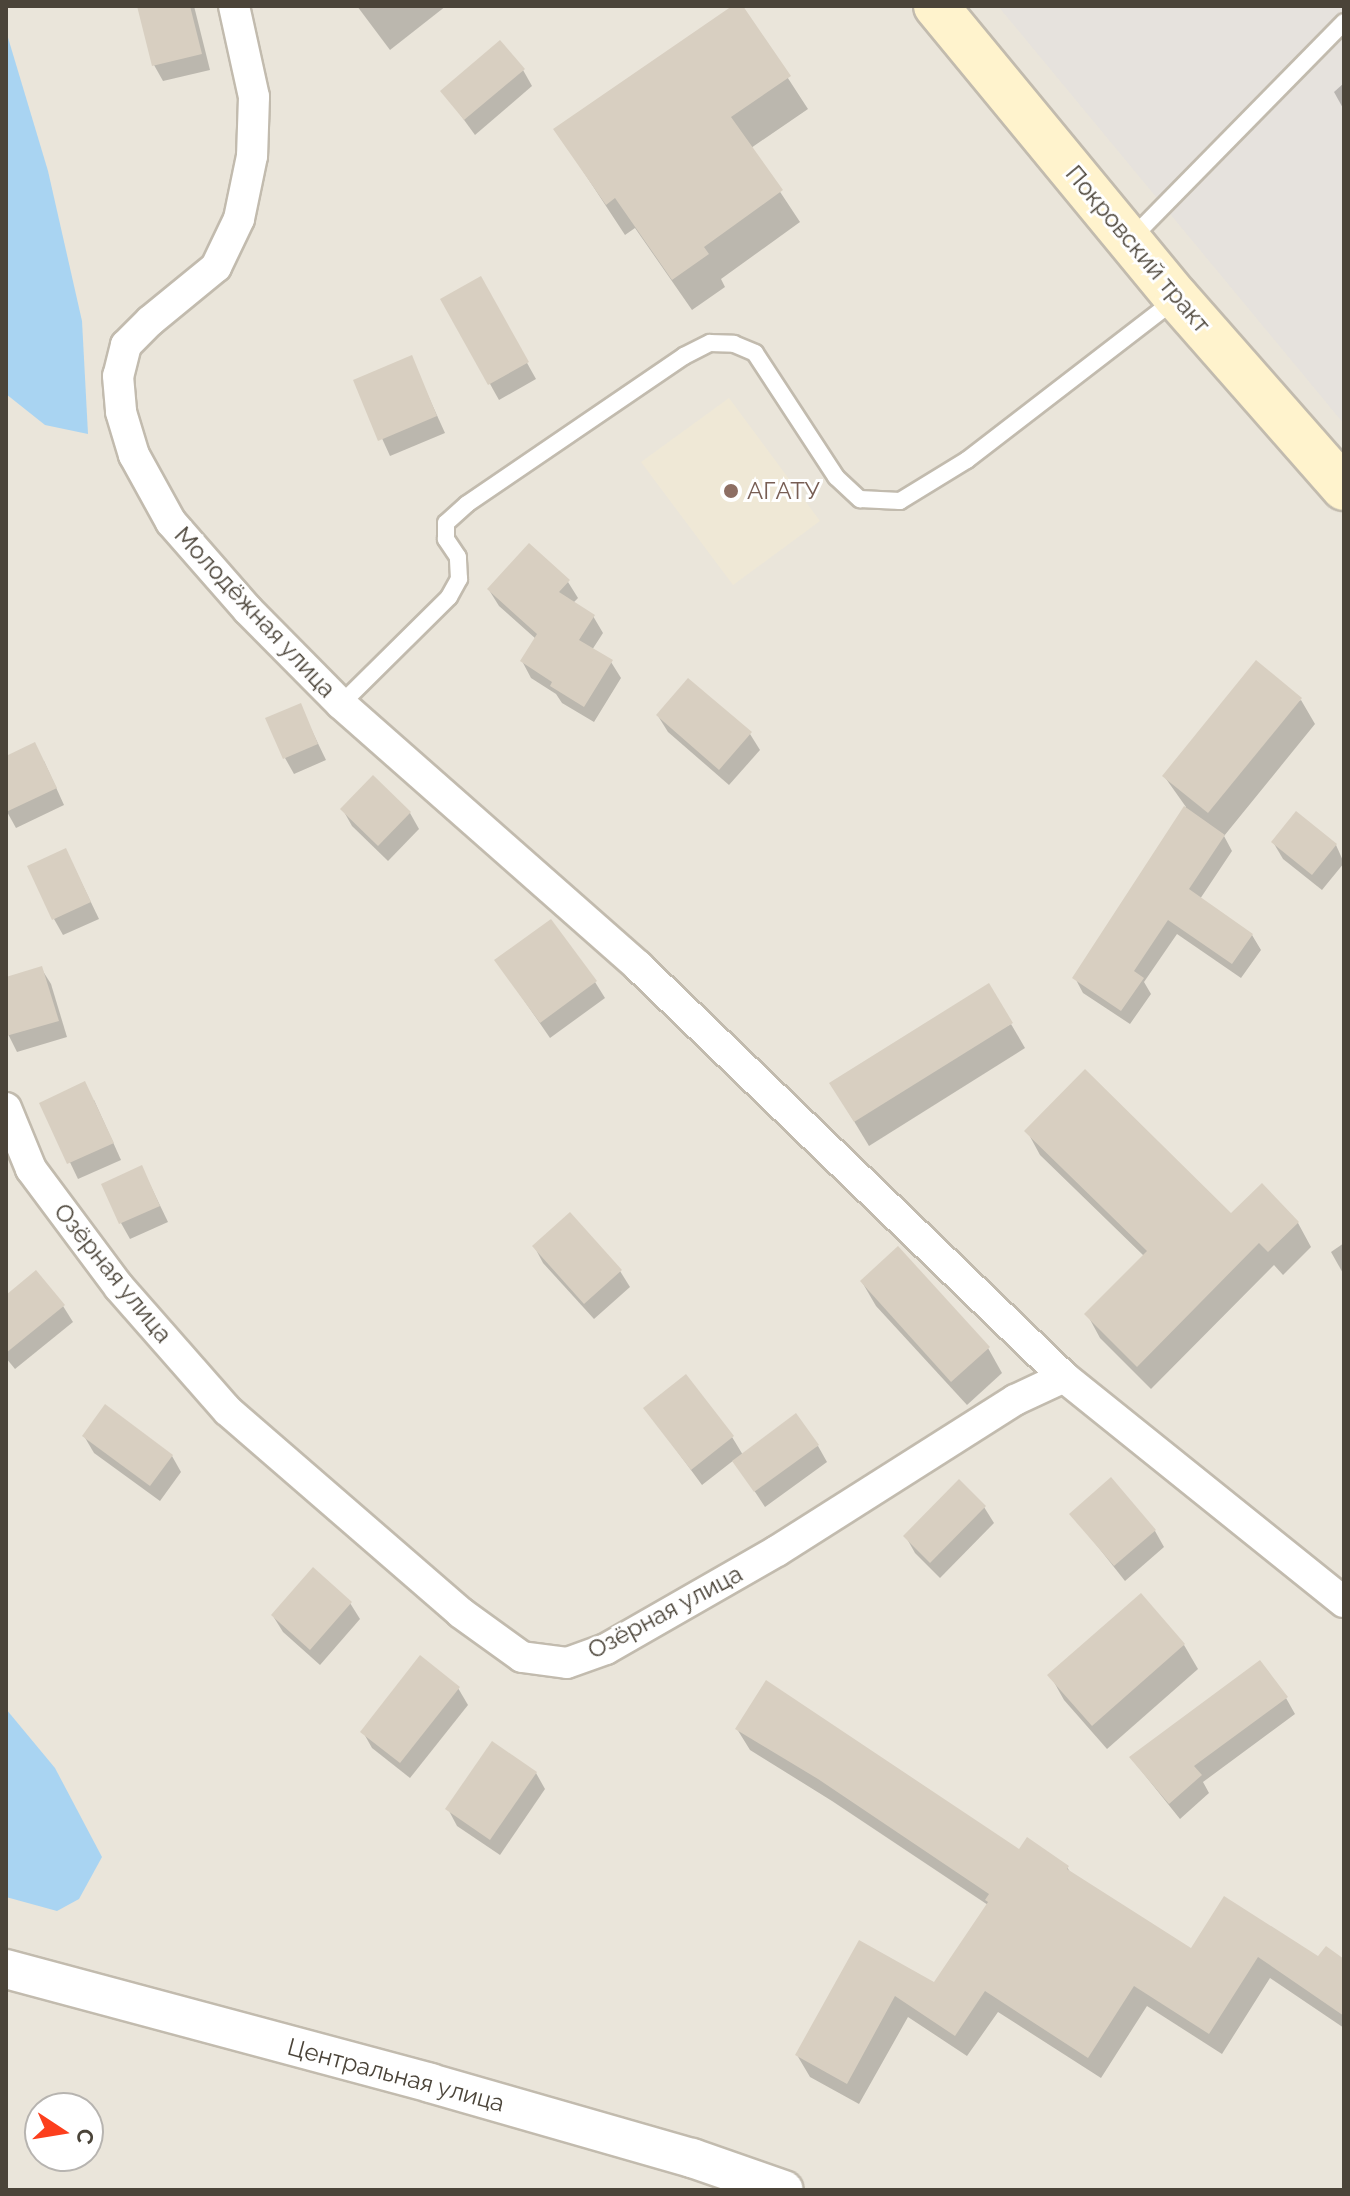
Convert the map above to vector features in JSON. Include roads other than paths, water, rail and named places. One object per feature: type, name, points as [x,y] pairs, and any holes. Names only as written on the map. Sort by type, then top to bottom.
[{"type":"main road","name":"Покровский тракт","points":[[936,6],[1177,298],[1340,475]]},
{"type":"street","name":"Молодёжная улица","points":[[234,6],[254,97],[252,156],[239,219],[216,267],[150,321],[126,345],[118,376],[121,412],[134,455],[171,522],[248,610],[341,704],[638,966],[1064,1377]]},
{"type":"street","name":"Озёрная улица","points":[[6,1108],[31,1169],[119,1287],[228,1411],[461,1613],[522,1657],[567,1663],[606,1649],[789,1543],[1015,1400],[1064,1377]]},
{"type":"street","points":[[1064,1377],[1344,1602]]},
{"type":"street","name":"Центральная улица","points":[[6,1969],[430,2083],[692,2158],[784,2190]]},
{"type":"lane","points":[[1130,240],[1344,22]]},
{"type":"lane","points":[[341,704],[449,597],[459,579],[458,557],[446,539],[446,523],[493,486],[684,356],[710,343],[734,344],[755,353],[836,477],[860,499],[900,501],[967,460],[1177,298]]},
{"type":"water","points":[[6,31],[48,171],[82,321],[88,434],[45,425],[6,394]]},
{"type":"water","points":[[6,1709],[55,1768],[102,1857],[79,1899],[57,1911],[6,1897]]},
{"type":"place","name":"АГАТУ","points":[[731,491]]}]
